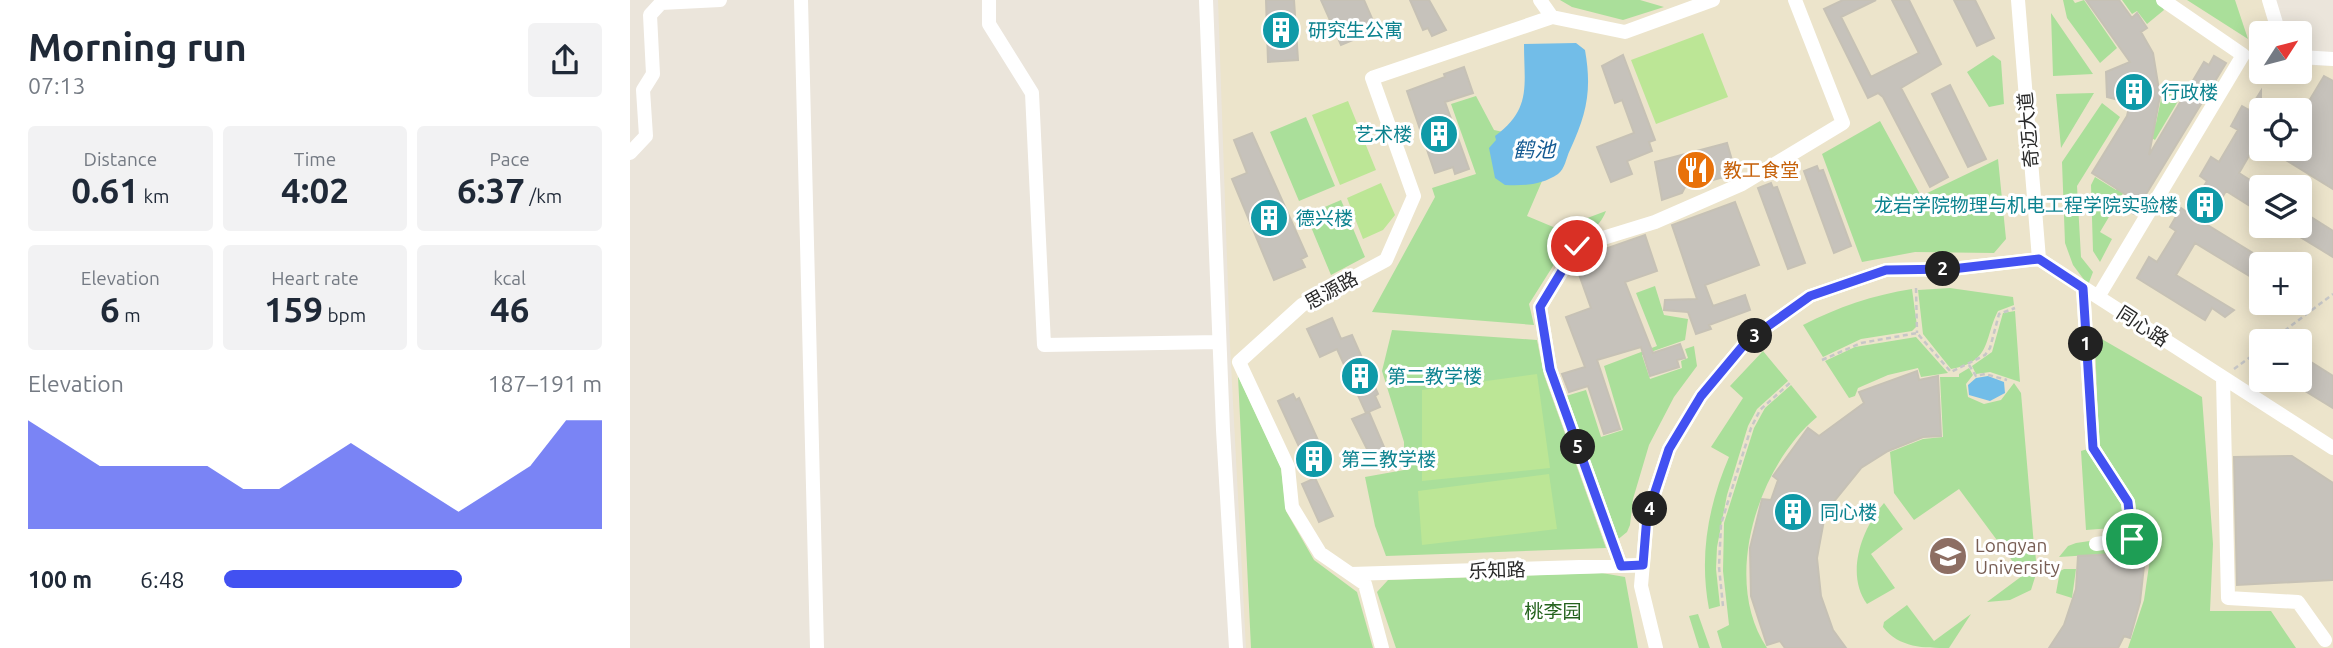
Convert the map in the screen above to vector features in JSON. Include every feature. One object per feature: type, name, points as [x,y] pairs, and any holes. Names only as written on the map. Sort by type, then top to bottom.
[{"type":"street","points":[[630,153],[646,136],[643,90],[653,74],[650,15],[661,3],[720,0]]},
{"type":"street","points":[[801,0],[817,648]]},
{"type":"street","points":[[989,0],[989,24],[1032,93],[1044,345],[1219,342]]},
{"type":"street","points":[[1206,0],[1219,342],[1236,648]]},
{"type":"street","points":[[1540,0],[1552,17],[1625,32],[1713,0]]},
{"type":"street","points":[[1621,566],[1550,369],[1540,307],[1577,246],[1655,222],[1742,184],[1843,123],[1796,0]]},
{"type":"street","name":"奇迈大道","points":[[2018,0],[2039,259]]},
{"type":"street","points":[[2098,297],[2243,55],[2163,0]]},
{"type":"street","points":[[2269,0],[2275,21]]},
{"type":"street","name":"思源路","points":[[1382,648],[1365,584],[1320,553],[1293,507],[1288,467],[1239,362],[1302,305],[1386,260],[1414,196],[1372,78],[1552,17]]},
{"type":"street","points":[[2312,58],[2333,60]]},
{"type":"street","points":[[1656,648],[1641,586],[1647,516],[1669,449],[1701,396],[1747,341],[1810,296],[1886,270],[1952,269],[2039,259]]},
{"type":"street","name":"同心路","points":[[2039,259],[2333,448]]},
{"type":"street","points":[[2083,288],[2093,448],[2128,502],[2132,539],[2096,544]]},
{"type":"street","points":[[2223,377],[2228,598],[2298,602],[2324,641]]},
{"type":"street","name":"乐知路","points":[[1351,574],[1643,565]]},
{"type":"path","points":[[1916,288],[1917,333],[1951,372],[1969,365],[1990,348],[1999,314],[2015,308]]},
{"type":"path","points":[[2287,329],[2333,294]]},
{"type":"path","points":[[1822,360],[1861,343],[1917,333]]},
{"type":"path","points":[[2223,377],[2249,358]]},
{"type":"path","points":[[1969,365],[1976,376],[1985,374],[2007,380]]},
{"type":"path","points":[[1723,606],[1719,567],[1724,513],[1751,428],[1760,410],[1791,382]]},
{"type":"shaded area","points":[[1218,0],[2262,0],[2268,21],[2249,21],[2249,84],[2312,84],[2312,65],[2333,66],[2333,648],[1246,648],[1230,345]]},
{"type":"green space","points":[[1560,0],[1640,0],[1664,7],[1623,20],[1572,7]]},
{"type":"green space","points":[[2063,0],[2073,0],[2075,3],[2084,0],[2117,48],[2100,63],[2067,18]]},
{"type":"green space","points":[[2122,0],[2158,0],[2164,10],[2147,24],[2137,11],[2132,14]]},
{"type":"green space","points":[[2187,0],[2235,0],[2248,39]]},
{"type":"green space","points":[[2051,13],[2093,74],[2053,76]]},
{"type":"green space","points":[[1703,33],[1728,97],[1656,124],[1631,60]]},
{"type":"green space","points":[[1993,55],[2001,61],[2004,104],[1989,107],[1967,72]]},
{"type":"green space","points":[[2169,90],[2181,96],[2155,140],[2148,136],[2156,123],[2161,99],[2163,100]]},
{"type":"green space","points":[[2094,93],[2061,148],[2056,94]]},
{"type":"green space","points":[[1476,96],[1494,130],[1558,144],[1527,216],[1558,229],[1606,211],[1600,223],[1592,230],[1570,239],[1529,304],[1534,325],[1372,312],[1435,197],[1432,188],[1476,174],[1451,104]]},
{"type":"green space","points":[[1348,101],[1376,170],[1340,185],[1312,115]]},
{"type":"green space","points":[[2102,103],[2120,117],[2077,186],[2081,257],[2093,272],[2088,285],[2073,265],[2065,243],[2062,162]]},
{"type":"green space","points":[[1306,117],[1335,186],[1299,201],[1270,132]]},
{"type":"green space","points":[[1880,121],[1921,196],[1998,159],[2006,239],[1994,253],[1915,252],[1862,262],[1822,154]]},
{"type":"green space","points":[[2138,154],[2144,158],[2100,232],[2112,239],[2100,262],[2093,251],[2091,185],[2095,177],[2116,190]]},
{"type":"green space","points":[[1381,183],[1395,215],[1383,230],[1363,239],[1347,198]]},
{"type":"green space","points":[[1341,200],[1365,257],[1331,275],[1306,215]]},
{"type":"green space","points":[[1655,286],[1664,315],[1688,319],[1685,340],[1642,355],[1650,379],[1682,368],[1681,361],[1688,358],[1685,349],[1694,346],[1697,366],[1674,397],[1649,445],[1633,499],[1630,525],[1627,532],[1616,541],[1566,396],[1586,390],[1601,437],[1623,430],[1604,366],[1657,346],[1636,293]]},
{"type":"green space","points":[[1950,288],[2013,297],[2014,305],[1998,311],[1980,355],[1964,366],[1951,369],[1923,334],[1918,290]]},
{"type":"green space","points":[[1912,289],[1917,326],[1912,331],[1861,339],[1823,357],[1803,325],[1856,302]]},
{"type":"green space","points":[[2015,311],[2020,382],[1990,372],[1976,374],[1972,366],[1992,352],[2003,313]]},
{"type":"green space","points":[[1392,330],[1537,340],[1544,375],[1606,548],[1386,556],[1375,526],[1365,477],[1404,470],[1404,442],[1382,371]]},
{"type":"green space","points":[[1916,337],[1948,373],[1921,377],[1918,368],[1888,375],[1858,388],[1855,396],[1849,398],[1825,361],[1855,347]]},
{"type":"green space","points":[[2100,338],[2202,397],[2213,544],[2210,611],[2271,611],[2296,648],[2128,648],[2144,600],[2152,545],[2145,542],[2131,495],[2099,444],[2095,343]]},
{"type":"green space","points":[[1763,351],[1788,381],[1757,409],[1748,426],[1727,495],[1717,547],[1716,569],[1720,606],[1709,609],[1705,570],[1707,532],[1729,457],[1711,447],[1743,398],[1730,386]]},
{"type":"green space","points":[[1969,368],[1973,375],[1966,384],[1968,397],[1984,404],[2001,400],[2014,383],[2021,393],[2034,546],[2005,551],[1959,489],[1914,520],[1894,493],[1890,452],[1923,439],[1943,437],[1940,377],[1959,377],[1959,374]]},
{"type":"green space","points":[[1537,374],[1550,468],[1422,481],[1422,390]]},
{"type":"green space","points":[[1238,376],[1281,468],[1286,511],[1314,560],[1357,592],[1373,648],[1251,648]]},
{"type":"green space","points":[[1791,385],[1817,417],[1796,438],[1778,464],[1763,494],[1753,525],[1747,558],[1747,590],[1754,621],[1767,648],[1722,648],[1717,631],[1729,625],[1723,571],[1724,523],[1754,428],[1765,408]]},
{"type":"green space","points":[[2091,448],[2123,504],[2123,519],[2112,528],[2086,530],[2081,451]]},
{"type":"green space","points":[[1549,474],[1557,529],[1422,545],[1418,491]]},
{"type":"green space","points":[[1884,503],[1903,529],[1871,554],[1895,588],[1867,604],[1857,579],[1859,552],[1869,525]]},
{"type":"green space","points":[[2137,534],[2137,552],[2059,557],[2068,546],[2076,543]]},
{"type":"green space","points":[[2035,550],[2037,571],[2031,590],[2010,600],[1987,602],[2022,576],[2007,553]]},
{"type":"green space","points":[[2076,569],[2072,598],[2056,593],[2060,571]]},
{"type":"green space","name":"桃李园","points":[[1602,573],[1625,577],[1638,648],[1396,648],[1377,592],[1388,580]]},
{"type":"green space","points":[[1907,605],[1934,641],[1971,614],[1949,648],[1921,647],[1904,643],[1883,627],[1884,622]]},
{"type":"green space","points":[[1698,614],[1710,648],[1699,648],[1689,616]]},
{"type":"water","name":"鹤池","points":[[1576,43],[1585,50],[1588,89],[1580,124],[1564,166],[1558,174],[1539,183],[1505,185],[1495,178],[1489,148],[1496,140],[1495,136],[1507,126],[1520,106],[1525,84],[1524,44]]},
{"type":"water","points":[[1988,376],[2004,382],[2005,393],[1990,401],[1969,395],[1968,385],[1976,378]]},
{"type":"building","name":"研究生公寓","points":[[1266,0],[1294,0],[1298,60],[1268,62]]},
{"type":"building","name":"研究生公寓","points":[[1321,0],[1364,0],[1377,30],[1341,45]]},
{"type":"building","points":[[1410,0],[1429,0],[1446,30],[1432,36],[1428,28],[1423,30]]},
{"type":"building","points":[[1843,0],[1876,0],[1841,17],[1871,77],[1919,53],[1892,0],[1909,0],[1941,64],[1901,88],[1948,177],[1930,187],[1883,97],[1878,93],[1868,98],[1824,9]]},
{"type":"building","points":[[1954,0],[1975,0],[1994,38],[1977,46]]},
{"type":"building","name":"行政楼","points":[[2086,0],[2119,0],[2132,18],[2137,13],[2147,28],[2141,32],[2153,53],[2160,96],[2149,155],[2204,62],[2209,65],[2214,56],[2226,63],[2134,214],[2123,208],[2128,200],[2123,198],[2125,194],[2092,173],[2127,116],[2130,103],[2107,97],[2106,72],[2130,62]]},
{"type":"building","points":[[1623,55],[1655,140],[1649,142],[1652,151],[1627,161],[1632,174],[1611,182],[1597,147],[1634,133],[1622,100],[1615,103],[1602,66]]},
{"type":"building","name":"艺术楼","points":[[1464,67],[1473,93],[1445,102],[1469,169],[1455,174],[1453,167],[1435,173],[1407,91]]},
{"type":"building","points":[[2324,76],[2333,81],[2333,189],[2288,161],[2312,161],[2311,98]]},
{"type":"building","points":[[1950,85],[1986,159],[1968,167],[1932,94]]},
{"type":"building","name":"龙岩学院物理与机电工程学院实验楼","points":[[2242,106],[2249,110],[2249,156],[2239,173],[2249,179],[2249,205],[2226,191],[2206,224],[2251,252],[2249,252],[2249,276],[2195,243],[2176,275],[2234,310],[2225,317],[2212,308],[2205,320],[2137,278],[2149,257],[2157,262],[2176,231],[2170,227],[2181,208],[2188,213],[2207,181],[2200,176],[2211,157],[2219,162],[2238,130],[2231,126]]},
{"type":"building","name":"德兴楼","points":[[1252,133],[1307,256],[1301,259],[1305,267],[1274,280],[1232,179],[1247,173],[1234,140]]},
{"type":"building","name":"教工食堂","points":[[1727,143],[1736,174],[1685,187],[1682,193],[1662,200],[1655,162]]},
{"type":"building","points":[[1817,166],[1819,171],[1823,170],[1851,246],[1834,253],[1804,171]]},
{"type":"building","points":[[1771,183],[1773,188],[1777,187],[1805,263],[1788,269],[1758,188]]},
{"type":"building","points":[[1735,202],[1759,265],[1705,285],[1713,306],[1745,295],[1750,310],[1709,325],[1711,329],[1696,334],[1688,312],[1664,310],[1665,300],[1697,299],[1672,225]]},
{"type":"building","points":[[2312,218],[2333,231],[2333,257],[2302,238],[2312,238]]},
{"type":"building","points":[[1645,235],[1657,271],[1625,282],[1653,353],[1680,344],[1685,358],[1677,360],[1679,367],[1650,376],[1641,347],[1597,360],[1620,429],[1604,434],[1588,386],[1569,392],[1562,374],[1585,367],[1566,317],[1591,308],[1576,266],[1582,257]]},
{"type":"building","name":"第二教学楼","points":[[1332,318],[1341,339],[1352,335],[1378,394],[1375,396],[1380,407],[1366,413],[1337,349],[1320,357],[1307,329]]},
{"type":"building","points":[[2312,363],[2333,376],[2333,408],[2307,392],[2312,392]]},
{"type":"building","name":"同心楼","points":[[1917,371],[1919,380],[1938,376],[1941,436],[1923,437],[1888,451],[1861,468],[1831,505],[1824,520],[1817,558],[1821,596],[1833,630],[1846,648],[1785,648],[1780,641],[1767,645],[1751,596],[1750,548],[1762,499],[1771,500],[1778,480],[1773,476],[1808,428],[1819,436],[1864,403],[1859,392]]},
{"type":"building","name":"第三教学楼","points":[[1293,394],[1296,400],[1299,398],[1326,458],[1322,460],[1327,471],[1313,477],[1278,401]]},
{"type":"building","points":[[1369,412],[1390,461],[1376,467],[1352,419]]},
{"type":"building","points":[[2292,456],[2333,483],[2333,580],[2237,585],[2234,457]]},
{"type":"building","points":[[1315,478],[1333,516],[1319,522],[1302,484]]},
{"type":"building","points":[[2134,553],[2135,566],[2144,566],[2140,602],[2130,638],[2124,636],[2118,648],[2049,648],[2064,625],[2076,589],[2078,556]]},
{"type":"place","name":"研究生公寓","points":[[1281,30]]},
{"type":"place","name":"行政楼","points":[[2134,92]]},
{"type":"place","name":"艺术楼","points":[[1439,134]]},
{"type":"place","name":"教工食堂","points":[[1696,170]]},
{"type":"place","name":"龙岩学院物理与机电工程学院实验楼","points":[[2205,205]]},
{"type":"place","name":"德兴楼","points":[[1269,218]]},
{"type":"place","name":"第二教学楼","points":[[1360,376]]},
{"type":"place","name":"第三教学楼","points":[[1314,459]]},
{"type":"place","name":"同心楼","points":[[1793,512]]},
{"type":"place","name":"Longyan University","points":[[1948,556]]},
{"type":"route","points":[[1577,246],[1540,307],[1550,369],[1621,566],[1643,565],[1647,516],[1669,449],[1701,396],[1747,341],[1810,296],[1886,270],[1952,269],[2039,259],[2083,288],[2093,448],[2128,502],[2132,539]]}]
